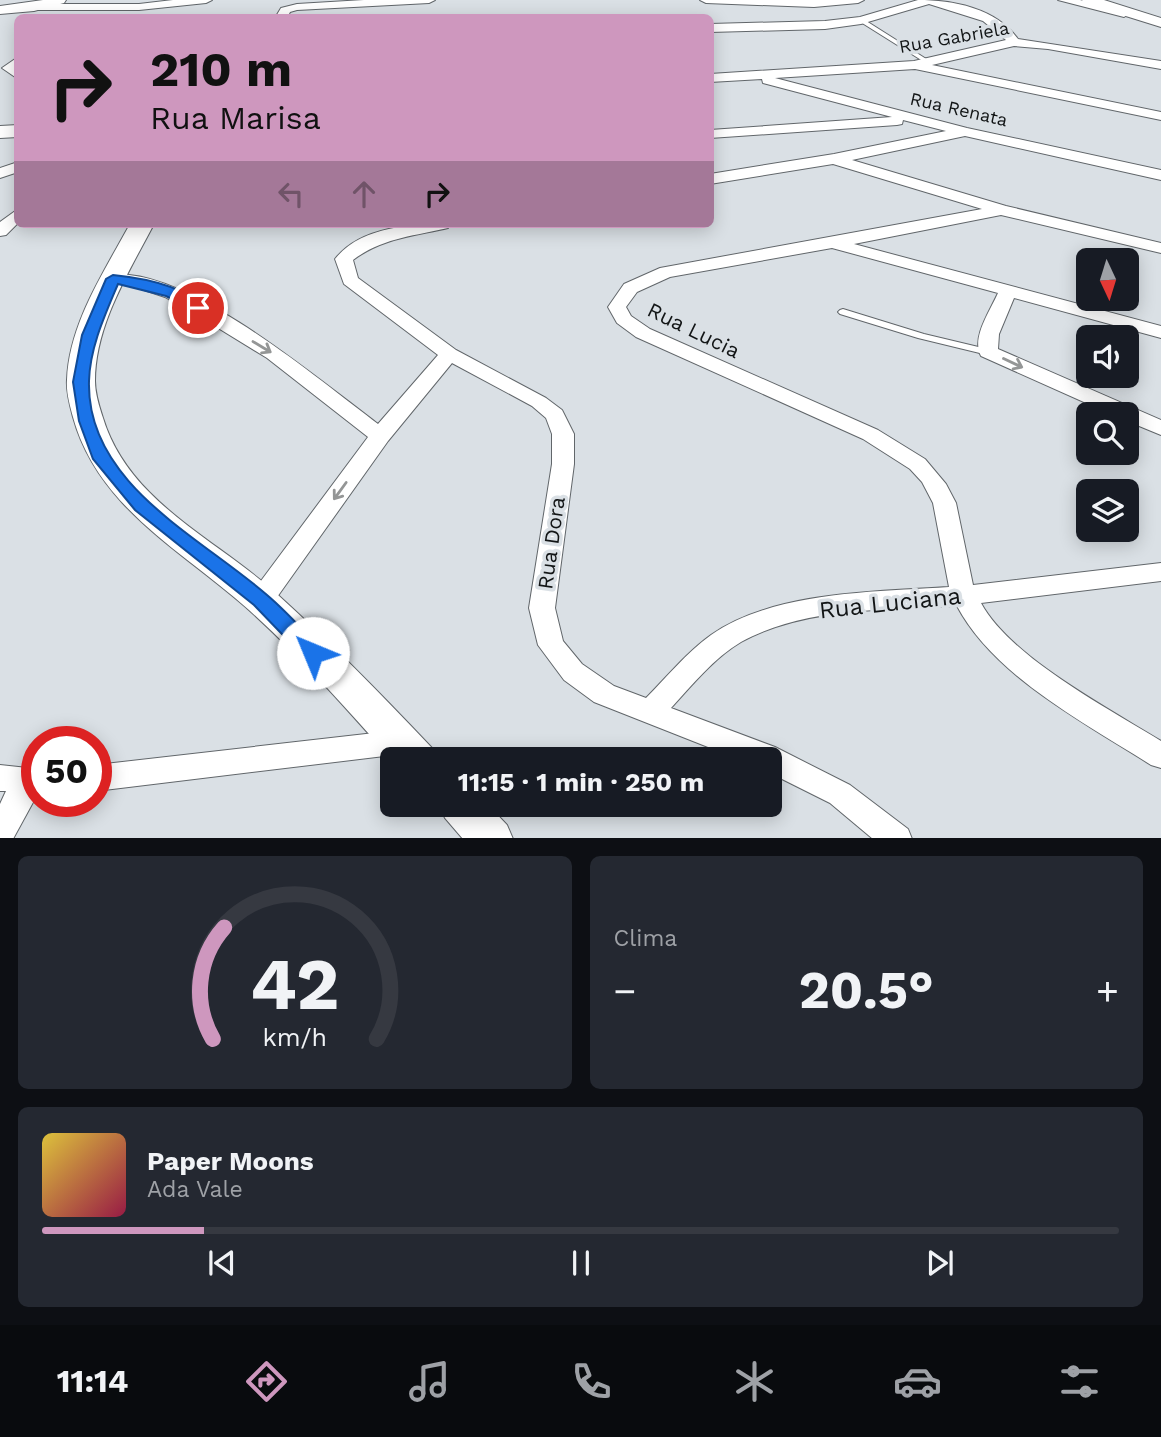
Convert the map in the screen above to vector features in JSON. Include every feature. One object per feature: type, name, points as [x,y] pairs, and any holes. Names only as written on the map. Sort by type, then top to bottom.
[{"type":"main road","points":[[140,228],[113,279],[89,335],[81,382],[87,421],[101,459],[142,506],[261,600],[405,747]]},
{"type":"main road","points":[[472,817],[492,838]]},
{"type":"street","points":[[34,7],[59,0]]},
{"type":"street","points":[[0,10],[167,5],[206,0]]},
{"type":"street","points":[[283,14],[285,10],[297,7],[429,0]]},
{"type":"street","points":[[706,0],[814,4],[858,0]]},
{"type":"street","points":[[714,28],[813,26],[861,20],[929,0],[991,21],[1003,28],[1014,42]]},
{"type":"street","points":[[1064,0],[1161,23]]},
{"type":"street","points":[[1089,0],[1132,15]]},
{"type":"street","points":[[1113,0],[1161,14]]},
{"type":"street","points":[[160,14],[167,5]]},
{"type":"street","name":"Rua Gabriela","points":[[714,78],[921,63],[1014,42],[1048,45],[1161,65]]},
{"type":"street","points":[[921,63],[1161,116]]},
{"type":"street","name":"Rua Renata","points":[[749,75],[965,132],[1161,175]]},
{"type":"street","points":[[714,134],[916,119]]},
{"type":"street","points":[[714,178],[834,159],[965,132]]},
{"type":"street","points":[[834,159],[1001,210],[1161,248]]},
{"type":"street","name":"Rua Lucia","points":[[963,595],[944,505],[932,479],[911,457],[643,333],[624,319],[617,307],[621,295],[640,282],[666,272],[1001,210]]},
{"type":"street","points":[[0,231],[14,218]]},
{"type":"street","name":"Rua Dora","points":[[415,228],[370,240],[344,259],[349,280],[449,354],[539,402],[555,415],[563,434],[563,464],[542,608],[551,645],[573,672],[604,694],[765,756],[840,794],[897,838]]},
{"type":"street","points":[[833,243],[1161,332]]},
{"type":"street","points":[[113,279],[152,286],[190,303],[274,354],[380,436]]},
{"type":"street","points":[[1008,291],[989,334],[988,352],[1161,428]]},
{"type":"street","points":[[261,600],[380,436],[449,354]]},
{"type":"street","name":"Rua Luciana","points":[[651,711],[701,661],[732,635],[782,616],[864,602],[963,595],[1161,572]]},
{"type":"street","points":[[963,595],[991,637],[1020,662],[1161,756]]},
{"type":"street","points":[[112,777],[380,754]]},
{"type":"street","points":[[0,834],[21,781]]},
{"type":"lane","points":[[861,20],[921,63]]},
{"type":"lane","points":[[843,312],[921,336],[988,352]]},
{"type":"route","points":[[198,308],[152,286],[113,279],[89,335],[81,382],[87,421],[101,459],[142,506],[261,600],[313,653]]}]
